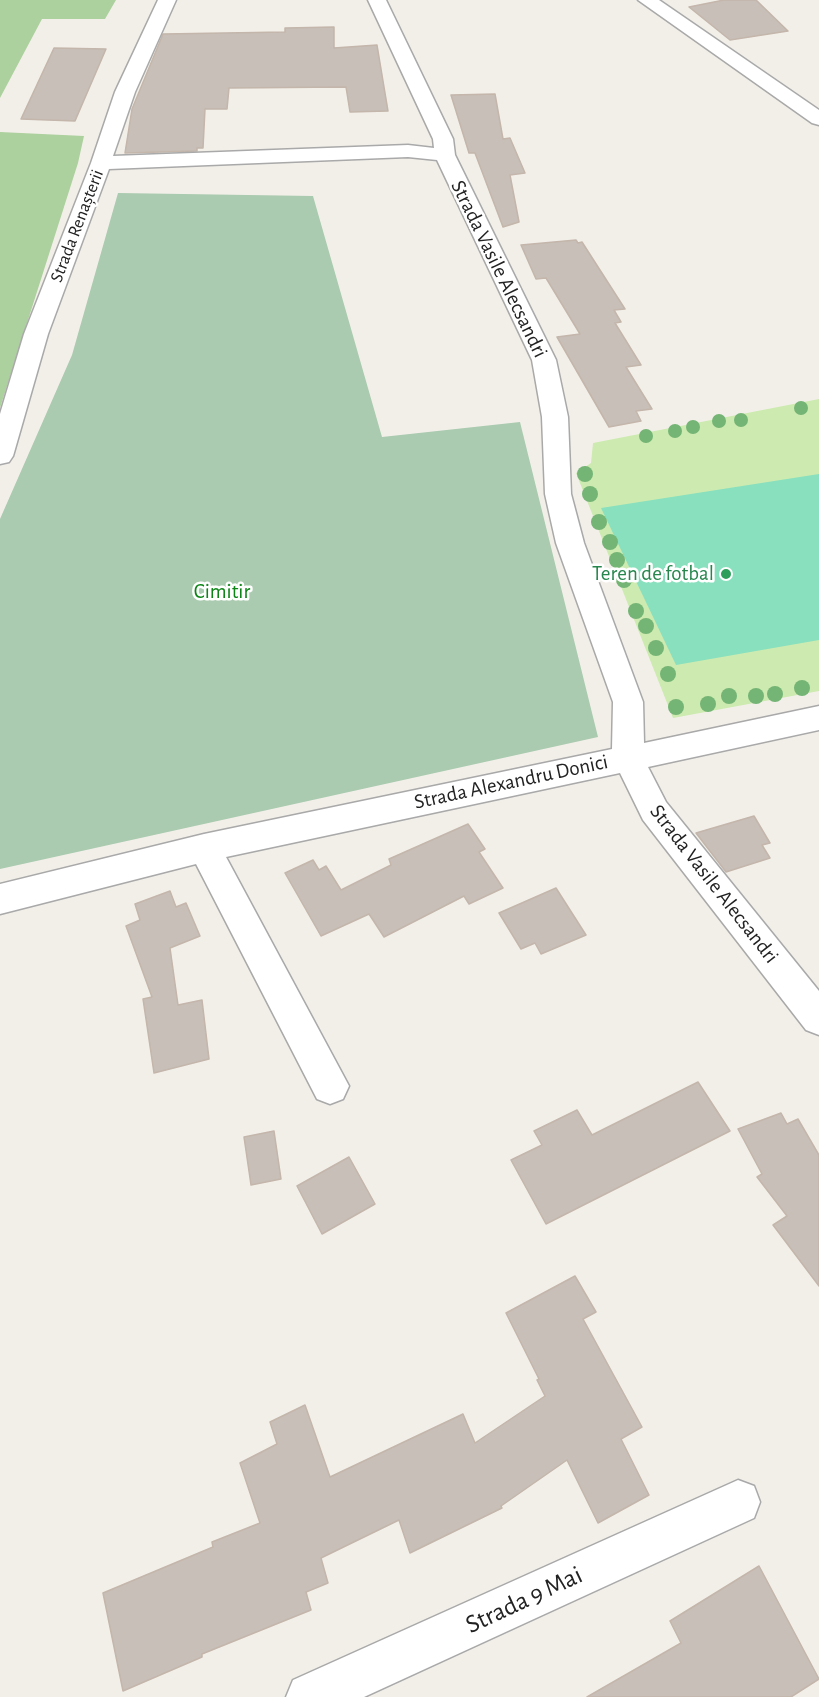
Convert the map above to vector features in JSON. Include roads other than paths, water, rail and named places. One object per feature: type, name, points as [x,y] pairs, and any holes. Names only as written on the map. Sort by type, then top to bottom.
[{"type":"street","name":"Strada Renașterii","points":[[0,456],[36,334],[101,163],[125,92],[167,0]]},
{"type":"street","name":"Strada Vasile Alecsandri","points":[[377,0],[444,140],[445,155],[544,360],[555,417],[558,494],[570,543],[628,702],[628,757],[654,811],[819,1018]]},
{"type":"street","points":[[647,0],[764,78],[819,119]]},
{"type":"street","points":[[101,163],[408,151],[445,155]]},
{"type":"street","name":"Strada Alexandru Donici","points":[[0,899],[204,848],[819,718]]},
{"type":"street","points":[[204,848],[330,1086]]},
{"type":"street","name":"Strada 9 Mai","points":[[310,1697],[738,1502]]},
{"type":"place","name":"Teren de fotbal","points":[[726,574]]},
{"type":"park label","name":"Cimitir","points":[[222,592]]}]
